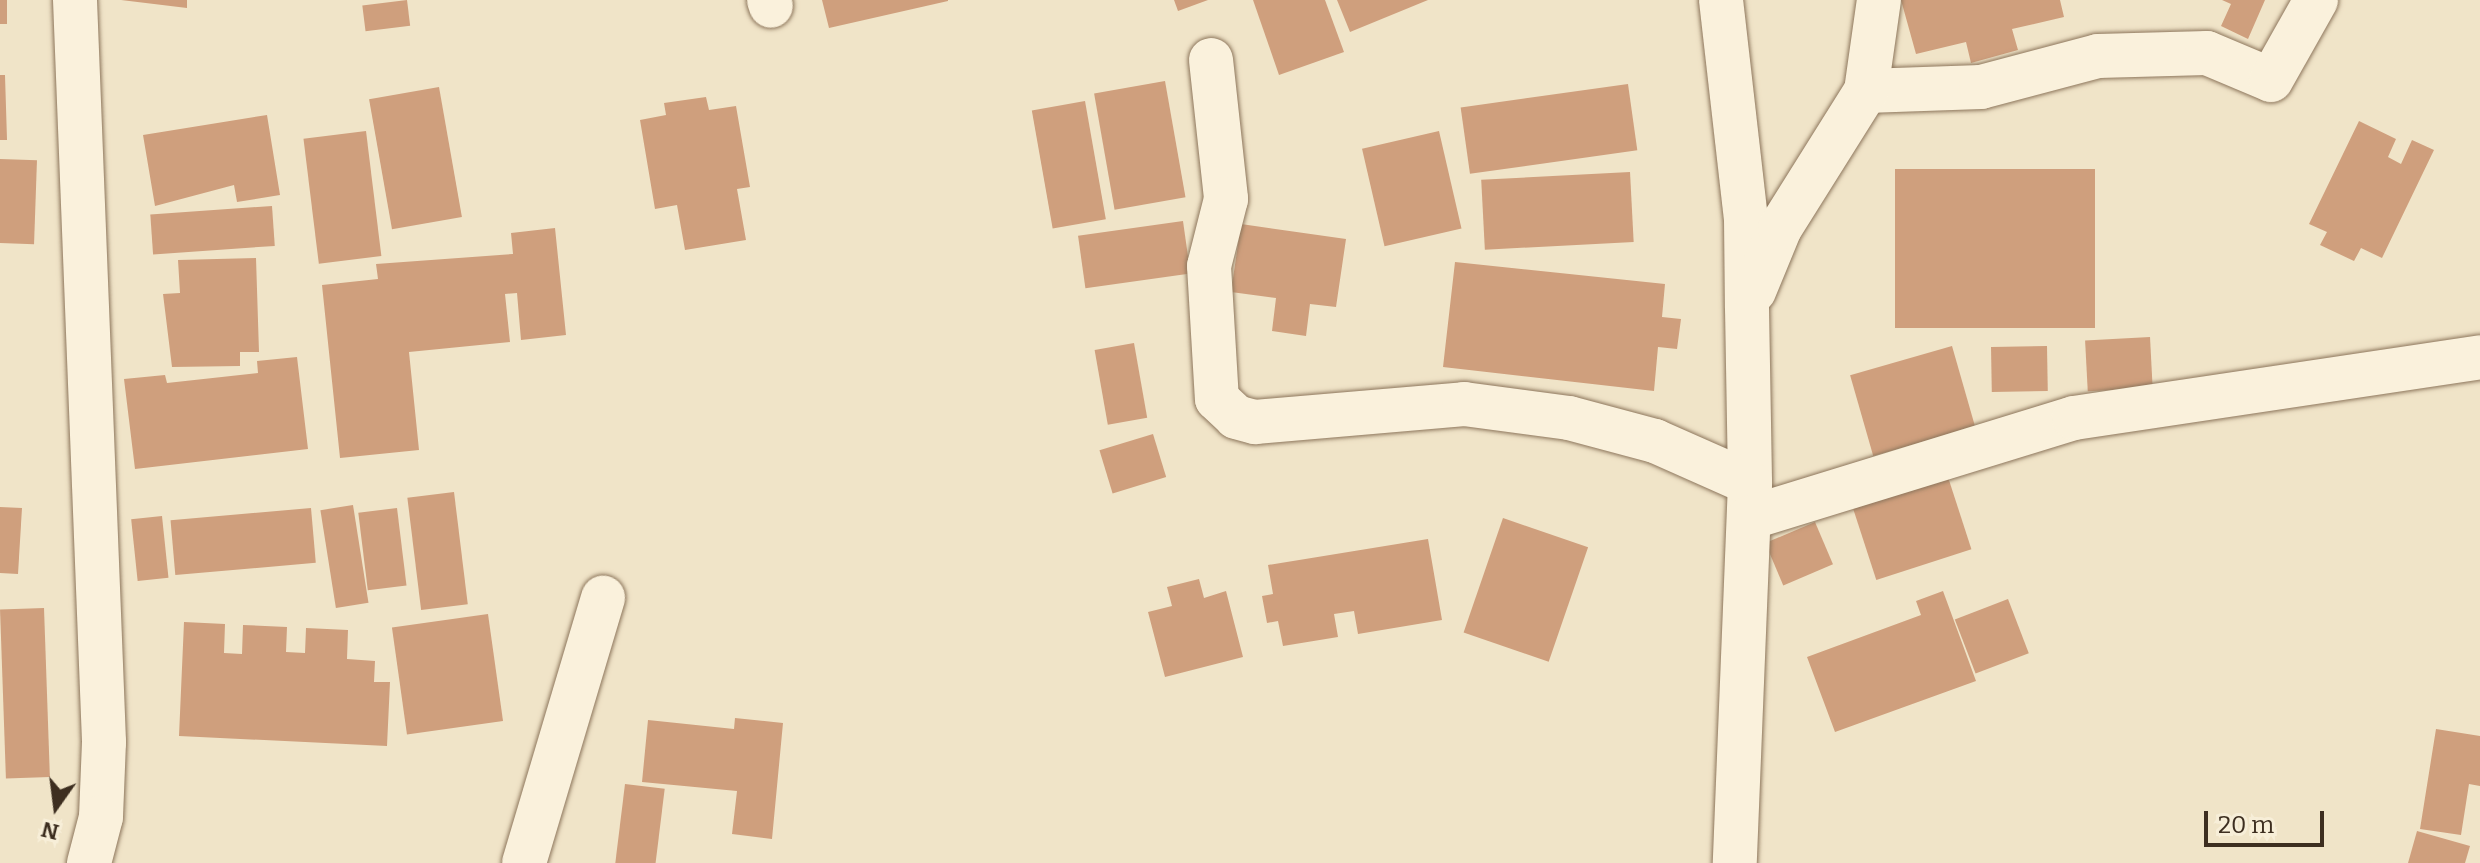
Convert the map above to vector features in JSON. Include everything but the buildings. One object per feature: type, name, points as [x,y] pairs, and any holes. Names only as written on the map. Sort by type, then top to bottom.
[{"type":"street","points":[[75,0],[104,742],[101,817],[89,863]]},
{"type":"street","points":[[1721,0],[1746,219],[1749,500],[1735,863]]},
{"type":"street","points":[[1747,308],[1780,228],[1866,91],[1879,0]]},
{"type":"street","points":[[1866,91],[1981,87],[2098,56],[2207,53],[2271,80],[2316,0]]},
{"type":"street","points":[[1211,60],[1226,199],[1209,266],[1217,399],[1236,417],[1271,421],[1464,404],[1569,418],[1655,441],[1749,500],[2074,418],[2480,357]]},
{"type":"street","points":[[524,863],[603,598]]}]
